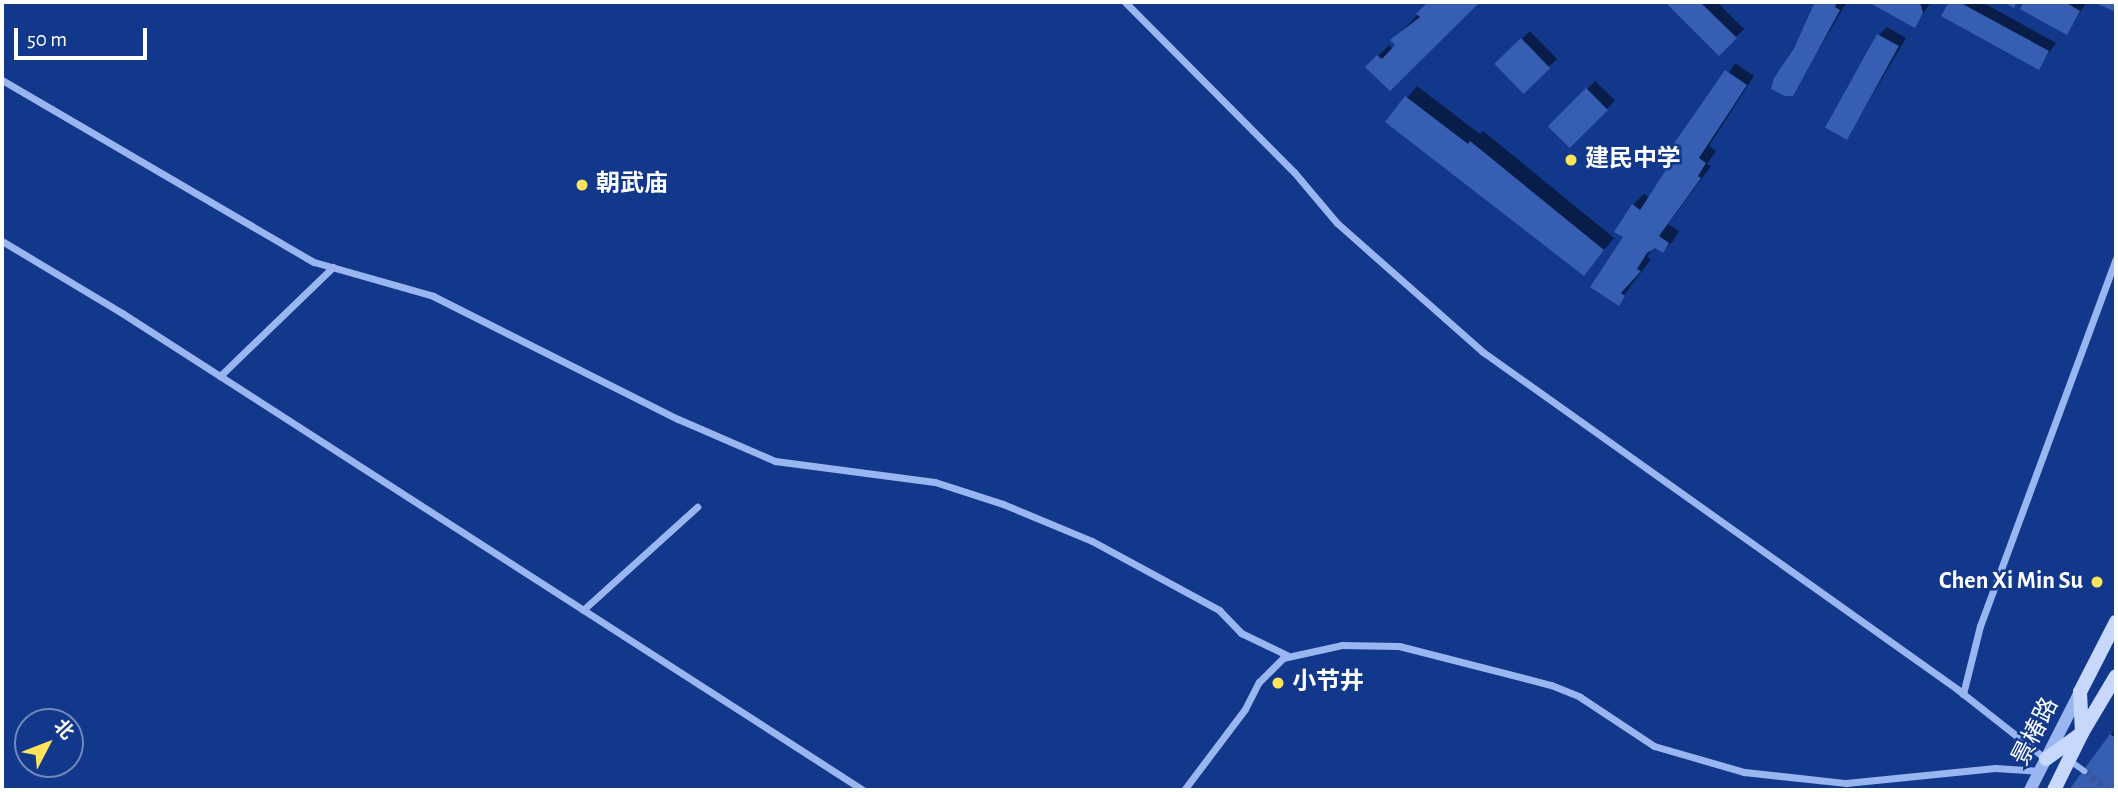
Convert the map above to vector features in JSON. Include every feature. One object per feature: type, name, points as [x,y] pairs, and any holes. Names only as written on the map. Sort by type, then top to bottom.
[{"type":"main road","points":[[2082,733],[2080,692],[2116,622]]},
{"type":"main road","points":[[2054,790],[2082,733],[2116,676]]},
{"type":"main road","points":[[2043,765],[2082,733]]},
{"type":"street","points":[[1125,2],[1294,172],[1337,223],[1483,352],[1964,694],[2043,765]]},
{"type":"street","points":[[2,80],[314,262],[433,296],[678,419],[775,461],[935,482],[1003,504],[1091,541],[1219,610],[1241,633],[1287,655]]},
{"type":"street","points":[[2,241],[220,376],[863,790]]},
{"type":"street","points":[[1964,694],[1980,626],[2116,259]]},
{"type":"street","points":[[220,376],[333,267]]},
{"type":"street","points":[[2107,285],[2116,290]]},
{"type":"street","points":[[583,610],[697,508]]},
{"type":"street","points":[[1184,790],[1245,709],[1259,682],[1287,655],[1342,645],[1399,646],[1469,660],[1570,692],[1622,729],[1671,754],[1775,777],[1846,783],[2043,765]]},
{"type":"street","name":"景椿路","points":[[2030,790],[2080,692]]},
{"type":"street","points":[[2069,760],[2084,771]]},
{"type":"building","points":[[1428,2],[1480,2],[1390,91],[1365,67],[1377,55],[1382,59],[1395,45],[1390,40],[1420,17],[1416,14]]},
{"type":"building","points":[[1665,2],[1700,2],[1737,38],[1719,56]]},
{"type":"building","points":[[1815,2],[1837,2],[1835,7],[1840,10],[1793,96],[1785,96],[1771,89],[1774,78],[1794,48]]},
{"type":"building","points":[[1868,2],[1920,2],[1923,13],[1915,28]]},
{"type":"building","points":[[1949,2],[1959,2],[2049,51],[2039,70],[1941,16]]},
{"type":"building","points":[[2003,2],[2017,2],[2014,8]]},
{"type":"building","points":[[2024,2],[2065,2],[2080,11],[2067,35],[2020,9]]},
{"type":"building","points":[[2093,2],[2116,2],[2116,5],[2114,11]]},
{"type":"building","points":[[1877,34],[1899,46],[1847,140],[1825,128]]},
{"type":"building","points":[[1521,38],[1550,68],[1524,94],[1494,64]]},
{"type":"building","points":[[1725,70],[1747,85],[1699,158],[1706,163],[1698,176],[1701,178],[1659,236],[1669,243],[1663,253],[1655,248],[1647,253],[1637,269],[1641,271],[1621,293],[1625,296],[1619,306],[1590,287],[1623,237],[1614,232],[1632,204],[1640,210],[1666,170],[1659,165]]},
{"type":"building","points":[[1586,88],[1608,110],[1570,148],[1548,126]]},
{"type":"building","points":[[1405,96],[1468,144],[1470,141],[1604,250],[1584,276],[1385,122]]},
{"type":"building","points":[[2110,734],[2116,738],[2116,790],[2069,790]]},
{"type":"tunnel","points":[[2084,771],[2108,790]]},
{"type":"place","name":"建民中学","points":[[1571,160]]},
{"type":"place","name":"朝武庙","points":[[582,185]]},
{"type":"place","name":"Chen Xi Min Su","points":[[2097,582]]},
{"type":"place","name":"小节井","points":[[1278,683]]}]
